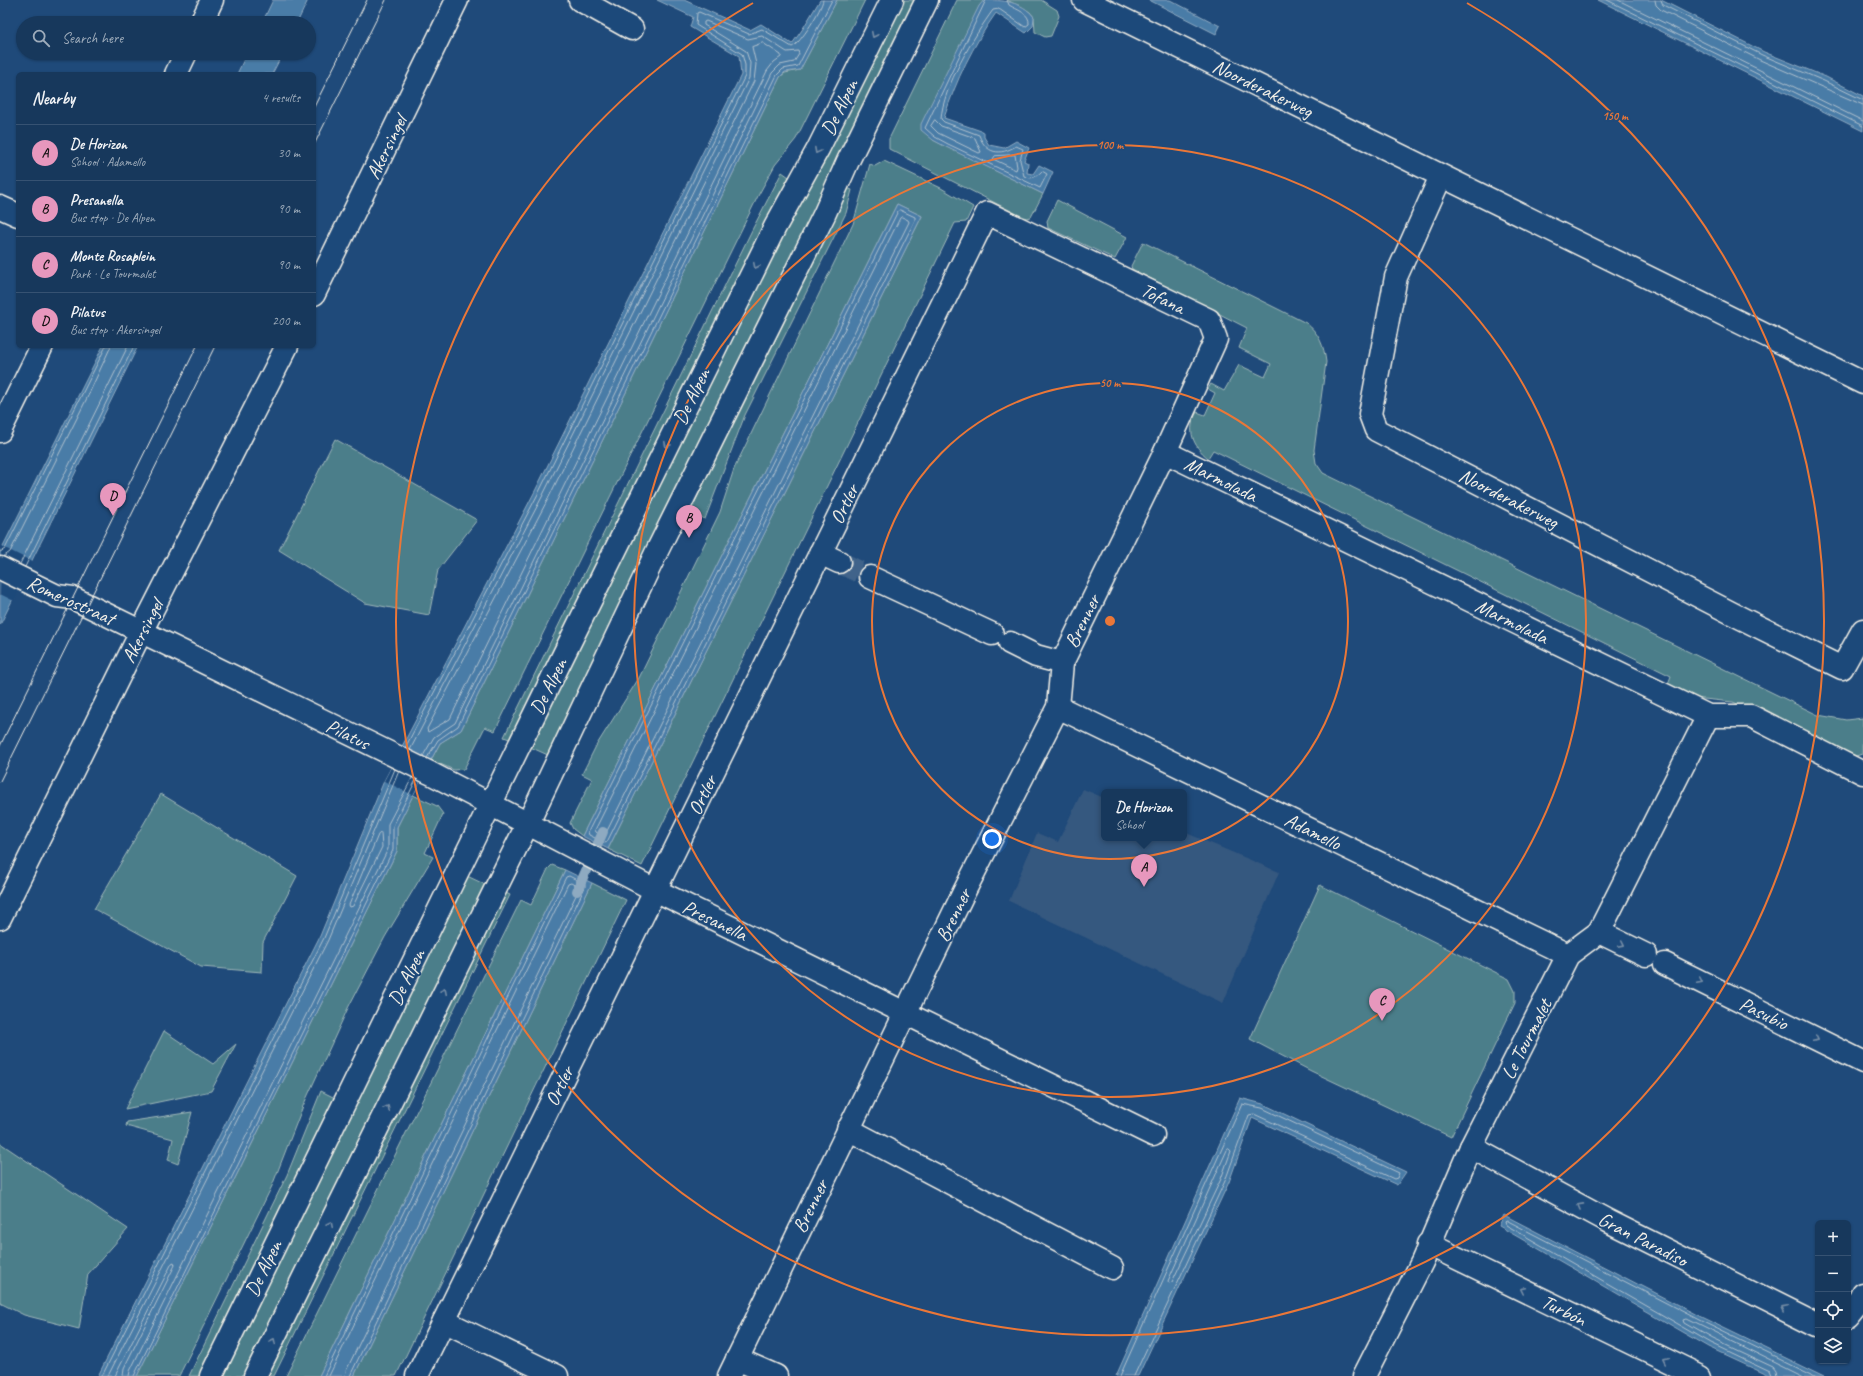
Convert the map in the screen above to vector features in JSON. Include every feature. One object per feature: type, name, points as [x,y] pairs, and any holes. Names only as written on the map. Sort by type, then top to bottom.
[{"type":"street","points":[[204,16],[212,0]]},
{"type":"street","name":"Akersingel","points":[[316,290],[457,0]]},
{"type":"street","points":[[580,0],[632,29]]},
{"type":"street","name":"De Alpen","points":[[211,1376],[490,804],[775,227],[818,149],[892,0]]},
{"type":"street","name":"De Alpen","points":[[256,1376],[528,822],[657,551],[824,215],[848,161],[927,0]]},
{"type":"street","name":"Noorderakerweg","points":[[1084,0],[1863,383]]},
{"type":"street","points":[[177,72],[183,60]]},
{"type":"street","name":"Noorderakerweg","points":[[1441,176],[1396,277],[1370,414],[1376,430],[1741,618],[1842,668],[1863,630]]},
{"type":"street","points":[[0,207],[16,214]]},
{"type":"street","name":"Tofana","points":[[987,213],[1209,320],[1216,339],[1165,452]]},
{"type":"street","name":"Ortler","points":[[417,1376],[987,213]]},
{"type":"street","points":[[0,431],[41,348]]},
{"type":"street","name":"Akersingel","points":[[0,918],[141,632],[287,348]]},
{"type":"street","name":"Brenner","points":[[733,1367],[964,892],[1058,707],[1062,662],[1165,452]]},
{"type":"street","name":"Marmolada","points":[[1165,452],[1708,716],[1752,716],[1863,773]]},
{"type":"street","points":[[820,553],[839,562]]},
{"type":"street","name":"Romerostraat","points":[[0,568],[58,596],[73,598],[141,632]]},
{"type":"street","points":[[870,577],[1036,656],[1062,662]]},
{"type":"street","name":"Pilatus","points":[[141,632],[528,822]]},
{"type":"street","name":"Adamello","points":[[1058,707],[1568,955]]},
{"type":"street","name":"Le Tourmalet","points":[[1364,1376],[1422,1262],[1428,1244],[1471,1147],[1568,955],[1599,932],[1708,716]]},
{"type":"street","name":"Presanella","points":[[528,822],[611,868],[1153,1135]]},
{"type":"street","name":"Pasubio","points":[[1599,932],[1863,1062]]},
{"type":"street","points":[[848,1129],[1112,1268]]},
{"type":"street","name":"Gran Paradiso","points":[[1471,1147],[1608,1222],[1815,1325]]},
{"type":"street","name":"Turbón","points":[[1428,1244],[1700,1376]]},
{"type":"street","points":[[1851,1314],[1857,1307],[1863,1294]]},
{"type":"street","points":[[444,1321],[557,1376]]},
{"type":"street","points":[[733,1367],[776,1376]]},
{"type":"shaded area","points":[[1083,789],[1101,797],[1101,841],[1187,841],[1187,833],[1279,872],[1223,1003],[1009,901],[1037,833],[1058,842]]},
{"type":"green space","points":[[837,0],[865,0],[796,139],[775,165],[759,194],[495,731],[485,727],[464,769],[454,770],[431,760],[440,743],[461,730],[780,77],[785,73],[800,70]]},
{"type":"green space","points":[[900,0],[916,0],[550,756],[528,746],[801,194]]},
{"type":"green space","points":[[957,0],[984,0],[933,140],[1043,194],[1031,217],[1027,218],[1017,214],[889,149],[889,139]]},
{"type":"green space","points":[[1007,0],[1041,0],[1057,10],[1059,16],[1051,36],[1045,37],[1035,32],[1034,17],[1030,12]]},
{"type":"green space","points":[[884,161],[941,188],[973,207],[966,222],[955,223],[642,866],[608,849],[922,216],[897,204],[582,836],[573,829],[570,823],[592,779],[582,774],[596,746],[639,678],[720,512],[734,469],[853,224],[870,164],[875,166]]},
{"type":"green space","points":[[782,172],[789,177],[512,740],[504,737],[752,230]]},
{"type":"green space","points":[[847,188],[852,190],[846,213],[745,415],[705,519],[690,512]]},
{"type":"green space","points":[[1057,200],[1127,237],[1115,259],[1048,228],[1047,221]]},
{"type":"green space","points":[[1143,242],[1306,323],[1311,327],[1318,336],[1322,345],[1326,362],[1314,450],[1316,463],[1323,473],[1818,715],[1846,720],[1863,718],[1862,754],[1856,756],[1733,702],[1694,698],[1668,684],[1671,676],[1213,450],[1208,458],[1195,443],[1192,425],[1197,412],[1205,415],[1215,393],[1208,389],[1211,384],[1224,391],[1239,365],[1265,377],[1271,364],[1239,348],[1247,328],[1132,269],[1131,266]]},
{"type":"green space","points":[[335,439],[477,520],[438,570],[429,615],[365,603],[279,550]]},
{"type":"green space","points":[[161,794],[297,876],[263,942],[262,972],[201,967],[94,909]]},
{"type":"green space","points":[[413,795],[437,806],[443,814],[425,853],[433,857],[385,937],[348,1008],[303,1106],[272,1186],[179,1376],[137,1376],[397,851],[397,827]]},
{"type":"green space","points":[[552,865],[565,870],[319,1376],[286,1376],[521,900],[531,905],[548,869]]},
{"type":"green space","points":[[465,875],[486,885],[245,1376],[219,1376]]},
{"type":"green space","points":[[592,883],[626,900],[396,1376],[354,1376]]},
{"type":"green space","points":[[1320,885],[1509,979],[1515,991],[1515,1003],[1451,1137],[1311,1071],[1250,1039]]},
{"type":"green space","points":[[502,891],[510,895],[274,1376],[264,1376]]},
{"type":"green space","points":[[164,1031],[213,1064],[236,1044],[211,1091],[125,1109]]},
{"type":"green space","points":[[321,1091],[335,1098],[332,1107],[199,1376],[189,1376],[287,1175]]},
{"type":"green space","points":[[192,1112],[178,1164],[168,1160],[173,1139],[126,1126],[127,1122]]},
{"type":"green space","points":[[0,1143],[128,1229],[88,1274],[79,1329],[24,1315],[0,1303]]},
{"type":"water","points":[[273,0],[308,0],[300,16],[265,16]]},
{"type":"water","points":[[657,0],[684,0],[750,30],[761,24],[792,44],[820,0],[837,0],[800,70],[785,72],[780,77],[461,730],[440,743],[431,760],[397,827],[397,851],[137,1376],[98,1376],[320,936],[384,781],[535,491],[741,75],[739,56],[690,27],[693,17]]},
{"type":"water","points":[[984,0],[1011,2],[1024,8],[1034,17],[1033,26],[1026,33],[996,13],[966,63],[944,118],[984,132],[984,137],[989,145],[1004,148],[1016,141],[1029,148],[1024,161],[1028,163],[1027,173],[1033,174],[1039,165],[1053,172],[1043,194],[946,147],[933,140],[921,130],[921,124],[979,6]]},
{"type":"water","points":[[1149,0],[1170,0],[1220,26],[1216,34]]},
{"type":"water","points":[[1598,0],[1661,0],[1764,52],[1826,77],[1863,96],[1863,131]]},
{"type":"water","points":[[244,60],[279,60],[273,72],[238,72]]},
{"type":"water","points":[[897,204],[922,216],[608,849],[582,836]]},
{"type":"water","points":[[102,348],[137,348],[0,625],[0,552]]},
{"type":"water","points":[[565,870],[592,883],[354,1376],[319,1376]]},
{"type":"water","points":[[1240,1098],[1263,1104],[1406,1172],[1397,1185],[1252,1118],[1229,1182],[1138,1376],[1116,1376]]},
{"type":"water","points":[[1504,1215],[1703,1318],[1823,1376],[1772,1376],[1709,1347],[1499,1226]]},
{"type":"pier","points":[[1,546],[33,562],[14,601],[0,594]]},
{"type":"pier","points":[[402,746],[431,760],[413,795],[384,781]]},
{"type":"waterway","points":[[577,891],[603,832]]},
{"type":"tunnel","points":[[839,562],[870,577]]},
{"type":"tram line","points":[[316,103],[367,0]]},
{"type":"tram line","points":[[316,141],[386,0]]},
{"type":"tram line","points":[[0,746],[196,348]]},
{"type":"tram line","points":[[0,781],[214,348]]},
{"type":"place","name":"Pilatus","points":[[113,516]]},
{"type":"place","name":"Presanella","points":[[689,538]]},
{"type":"place","name":"De Horizon","points":[[1144,887]]},
{"type":"place","name":"Monte Rosaplein","points":[[1382,1021]]}]
